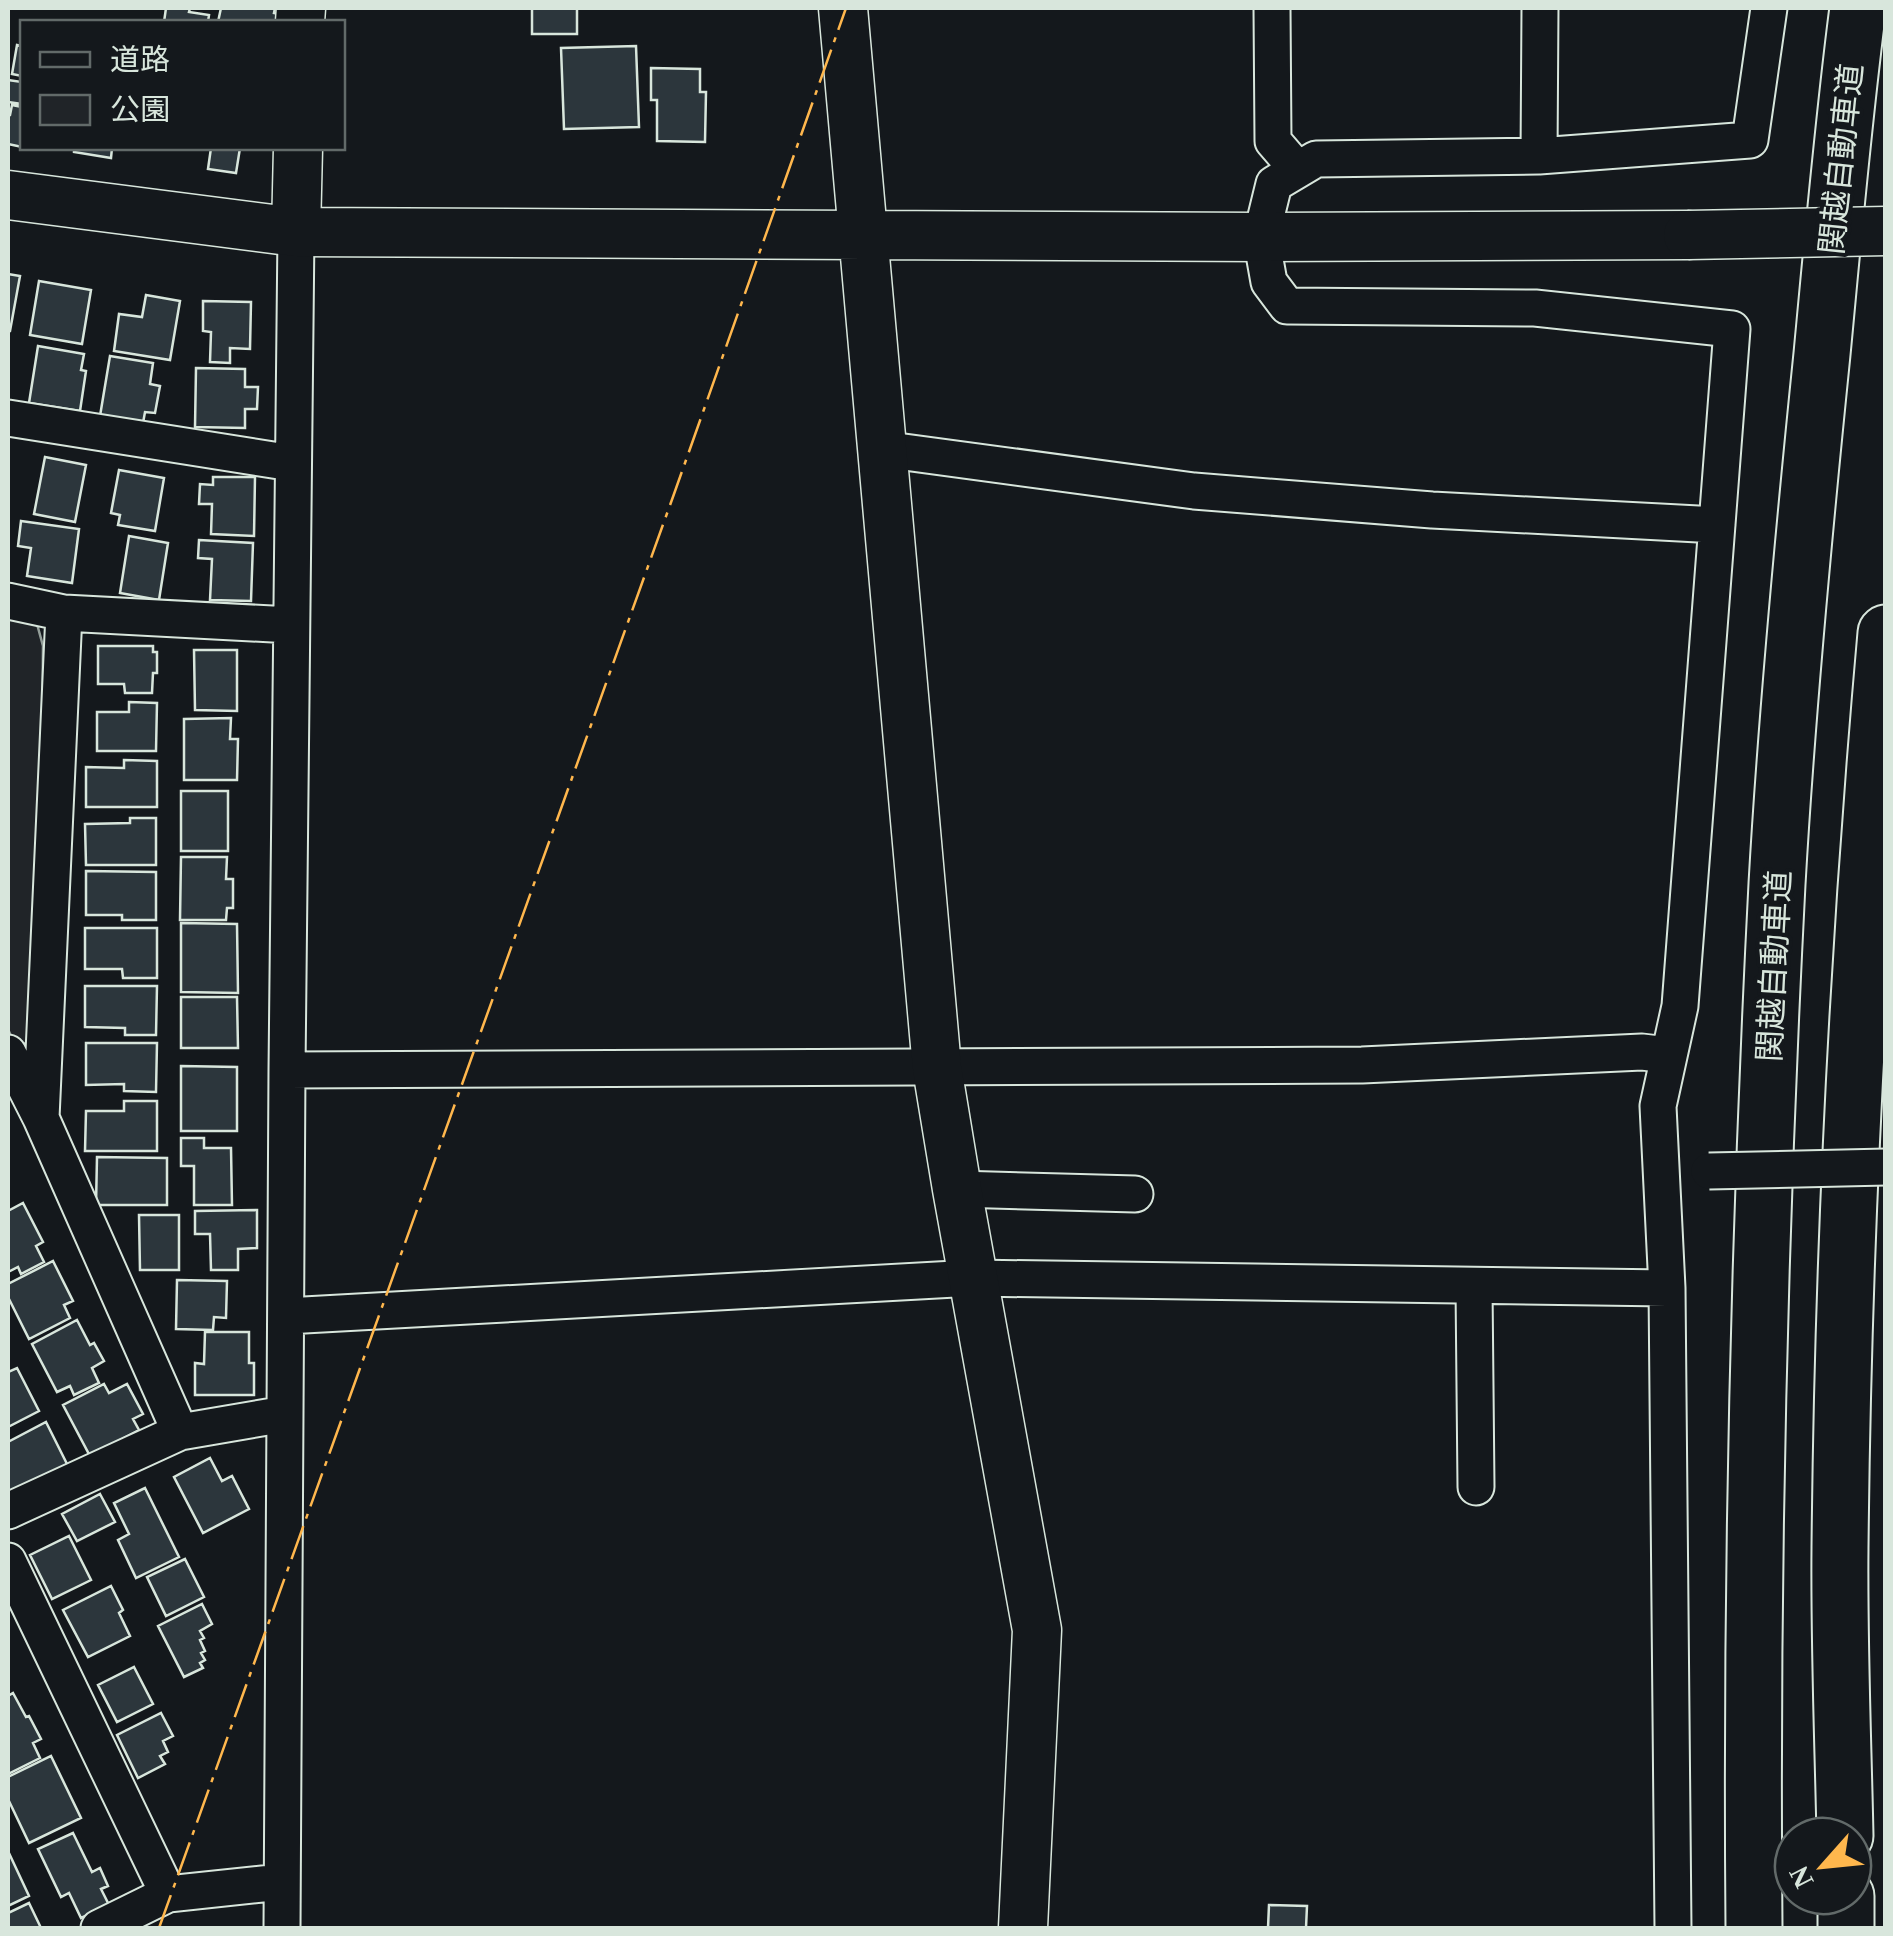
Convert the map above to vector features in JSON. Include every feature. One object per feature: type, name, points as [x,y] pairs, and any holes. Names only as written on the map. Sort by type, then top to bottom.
[{"type":"highway","name":"関越自動車道","points":[[1754,1928],[1752,1684],[1760,1258],[1778,879],[1806,511],[1858,8]]},
{"type":"highway","points":[[1845,1816],[1840,1551],[1847,1217],[1869,823],[1886,633]]},
{"type":"street","points":[[843,8],[938,1068],[1036,1630],[1023,1928]]},
{"type":"street","points":[[1272,8],[1273,141],[1297,169]]},
{"type":"street","points":[[1538,156],[1540,8]]},
{"type":"street","points":[[1673,1928],[1666,1288],[1658,1106],[1680,1006],[1732,329],[1535,308],[1287,306],[1269,282],[1261,236],[1274,184],[1316,159],[1538,156],[1750,140],[1768,8]]},
{"type":"street","points":[[282,1928],[292,463],[298,150]]},
{"type":"street","points":[[8,195],[296,232],[1261,236],[1886,231]]},
{"type":"street","points":[[8,418],[292,463]]},
{"type":"street","points":[[882,448],[1194,491],[1432,510],[1717,526]]},
{"type":"street","points":[[8,602],[64,613],[291,625]]},
{"type":"street","points":[[41,1118],[64,613]]},
{"type":"street","points":[[8,1052],[180,1432]]},
{"type":"street","points":[[287,1070],[1362,1065],[1642,1052],[1668,1055]]},
{"type":"street","points":[[1662,1174],[1886,1168]]},
{"type":"street","points":[[957,1188],[1136,1194]]},
{"type":"street","points":[[286,1316],[973,1278],[1666,1288]]},
{"type":"street","points":[[1474,1287],[1476,1487]]},
{"type":"street","points":[[8,1511],[180,1432],[286,1414]]},
{"type":"street","points":[[8,1561],[168,1894]]},
{"type":"street","points":[[98,1928],[168,1894],[281,1882]]},
{"type":"green space","points":[[8,608],[34,613],[43,646],[40,1039],[15,1046],[8,1029]]},
{"type":"building","points":[[166,8],[190,8],[189,12],[209,15],[208,20],[164,20]]},
{"type":"building","points":[[221,8],[275,8],[274,13],[279,14],[278,20],[218,20]]},
{"type":"building","points":[[532,8],[577,8],[577,34],[532,34]]},
{"type":"building","points":[[17,45],[20,46],[20,76],[12,74]]},
{"type":"building","points":[[636,46],[639,127],[564,129],[561,48]]},
{"type":"building","points":[[651,68],[700,69],[700,92],[706,92],[705,142],[657,141],[657,100],[651,100]]},
{"type":"building","points":[[8,80],[20,82],[20,104],[8,102]]},
{"type":"building","points":[[12,105],[20,107],[20,147],[8,144]]},
{"type":"building","points":[[74,150],[112,150],[111,158]]},
{"type":"building","points":[[211,150],[240,150],[236,173],[208,169]]},
{"type":"building","points":[[8,274],[20,276],[10,331],[8,331]]},
{"type":"building","points":[[39,281],[91,290],[82,344],[30,335]]},
{"type":"building","points":[[146,295],[180,301],[170,360],[114,351],[119,314],[142,317]]},
{"type":"building","points":[[203,301],[251,302],[250,349],[230,348],[230,363],[210,362],[211,332],[203,331]]},
{"type":"building","points":[[38,346],[84,354],[81,370],[86,371],[80,411],[29,403]]},
{"type":"building","points":[[110,356],[153,363],[150,384],[160,386],[155,413],[145,412],[143,423],[100,416]]},
{"type":"building","points":[[196,368],[245,369],[245,387],[258,387],[257,409],[245,409],[245,428],[195,427]]},
{"type":"building","points":[[45,457],[86,465],[75,522],[34,514]]},
{"type":"building","points":[[119,470],[164,478],[155,531],[118,525],[120,515],[111,513]]},
{"type":"building","points":[[213,477],[255,477],[254,536],[211,534],[212,504],[199,504],[200,484],[213,485]]},
{"type":"building","points":[[21,521],[79,529],[72,583],[27,576],[31,548],[18,546]]},
{"type":"building","points":[[129,536],[168,543],[159,600],[120,593]]},
{"type":"building","points":[[199,540],[253,543],[251,601],[210,600],[212,559],[198,558]]},
{"type":"building","points":[[98,646],[153,646],[153,652],[157,652],[157,673],[153,673],[152,693],[125,693],[124,684],[98,684]]},
{"type":"building","points":[[194,650],[237,650],[237,711],[195,710]]},
{"type":"building","points":[[129,702],[157,703],[156,751],[97,751],[97,712],[129,712]]},
{"type":"building","points":[[231,718],[230,739],[238,739],[237,780],[184,780],[184,719]]},
{"type":"building","points":[[124,760],[157,761],[157,807],[86,807],[86,767],[124,768]]},
{"type":"building","points":[[181,791],[228,791],[228,851],[181,851]]},
{"type":"building","points":[[130,818],[156,818],[156,865],[86,865],[85,824],[130,823]]},
{"type":"building","points":[[181,857],[227,857],[226,879],[233,879],[233,908],[227,908],[226,920],[180,920]]},
{"type":"building","points":[[86,871],[156,872],[156,920],[86,915]]},
{"type":"building","points":[[181,923],[237,924],[238,993],[181,992]]},
{"type":"building","points":[[85,928],[157,928],[157,978],[123,978],[122,969],[85,969]]},
{"type":"building","points":[[85,986],[157,986],[156,1035],[125,1035],[125,1028],[85,1027]]},
{"type":"building","points":[[181,997],[237,997],[238,1048],[181,1048]]},
{"type":"building","points":[[86,1043],[157,1043],[156,1092],[124,1091],[124,1084],[86,1085]]},
{"type":"building","points":[[181,1066],[237,1067],[237,1131],[181,1131]]},
{"type":"building","points":[[124,1101],[157,1101],[157,1151],[85,1151],[86,1111],[124,1111]]},
{"type":"building","points":[[181,1138],[204,1138],[204,1148],[231,1148],[232,1205],[194,1205],[194,1166],[181,1166]]},
{"type":"building","points":[[97,1157],[167,1158],[167,1205],[96,1205]]},
{"type":"building","points":[[23,1203],[43,1242],[36,1246],[44,1262],[21,1274],[18,1267],[8,1272],[8,1211]]},
{"type":"building","points":[[257,1210],[257,1248],[238,1249],[238,1270],[211,1270],[210,1234],[195,1234],[195,1211]]},
{"type":"building","points":[[139,1215],[179,1215],[179,1270],[140,1270]]},
{"type":"building","points":[[53,1261],[73,1301],[64,1305],[70,1318],[29,1339],[8,1297],[8,1284]]},
{"type":"building","points":[[177,1280],[227,1281],[226,1318],[214,1317],[213,1330],[176,1329]]},
{"type":"building","points":[[77,1320],[104,1361],[92,1368],[99,1383],[74,1395],[70,1386],[57,1392],[32,1344]]},
{"type":"building","points":[[205,1332],[249,1332],[254,1395],[195,1395],[195,1363],[204,1364]]},
{"type":"building","points":[[17,1368],[39,1411],[8,1427],[8,1372]]},
{"type":"building","points":[[104,1384],[109,1393],[127,1384],[143,1414],[133,1419],[139,1430],[90,1456],[63,1405]]},
{"type":"building","points":[[46,1422],[70,1470],[8,1502],[8,1442]]},
{"type":"building","points":[[210,1458],[222,1481],[232,1476],[249,1509],[203,1533],[174,1477]]},
{"type":"building","points":[[145,1488],[179,1557],[136,1578],[118,1540],[129,1534],[114,1503]]},
{"type":"building","points":[[100,1494],[115,1522],[77,1541],[62,1514]]},
{"type":"building","points":[[69,1536],[91,1580],[52,1599],[30,1555]]},
{"type":"building","points":[[185,1559],[204,1597],[166,1616],[147,1577]]},
{"type":"building","points":[[111,1586],[130,1636],[88,1657],[63,1610]]},
{"type":"building","points":[[202,1604],[212,1624],[200,1631],[205,1660],[200,1663],[203,1668],[184,1677],[158,1626]]},
{"type":"building","points":[[134,1667],[153,1704],[117,1722],[98,1685]]},
{"type":"building","points":[[13,1693],[41,1739],[33,1743],[40,1758],[8,1774],[8,1696]]},
{"type":"building","points":[[161,1713],[173,1736],[163,1741],[168,1752],[160,1756],[165,1764],[138,1778],[117,1735]]},
{"type":"building","points":[[51,1756],[81,1818],[29,1843],[8,1799],[8,1777]]},
{"type":"building","points":[[73,1833],[92,1872],[100,1868],[108,1886],[101,1889],[109,1905],[81,1918],[69,1893],[61,1897],[38,1849]]},
{"type":"building","points":[[8,1851],[29,1896],[8,1906]]},
{"type":"building","points":[[29,1903],[41,1928],[8,1928],[8,1913]]},
{"type":"building","points":[[1269,1905],[1307,1906],[1306,1928],[1268,1928]]},
{"type":"power","points":[[159,1928],[846,8]]}]
